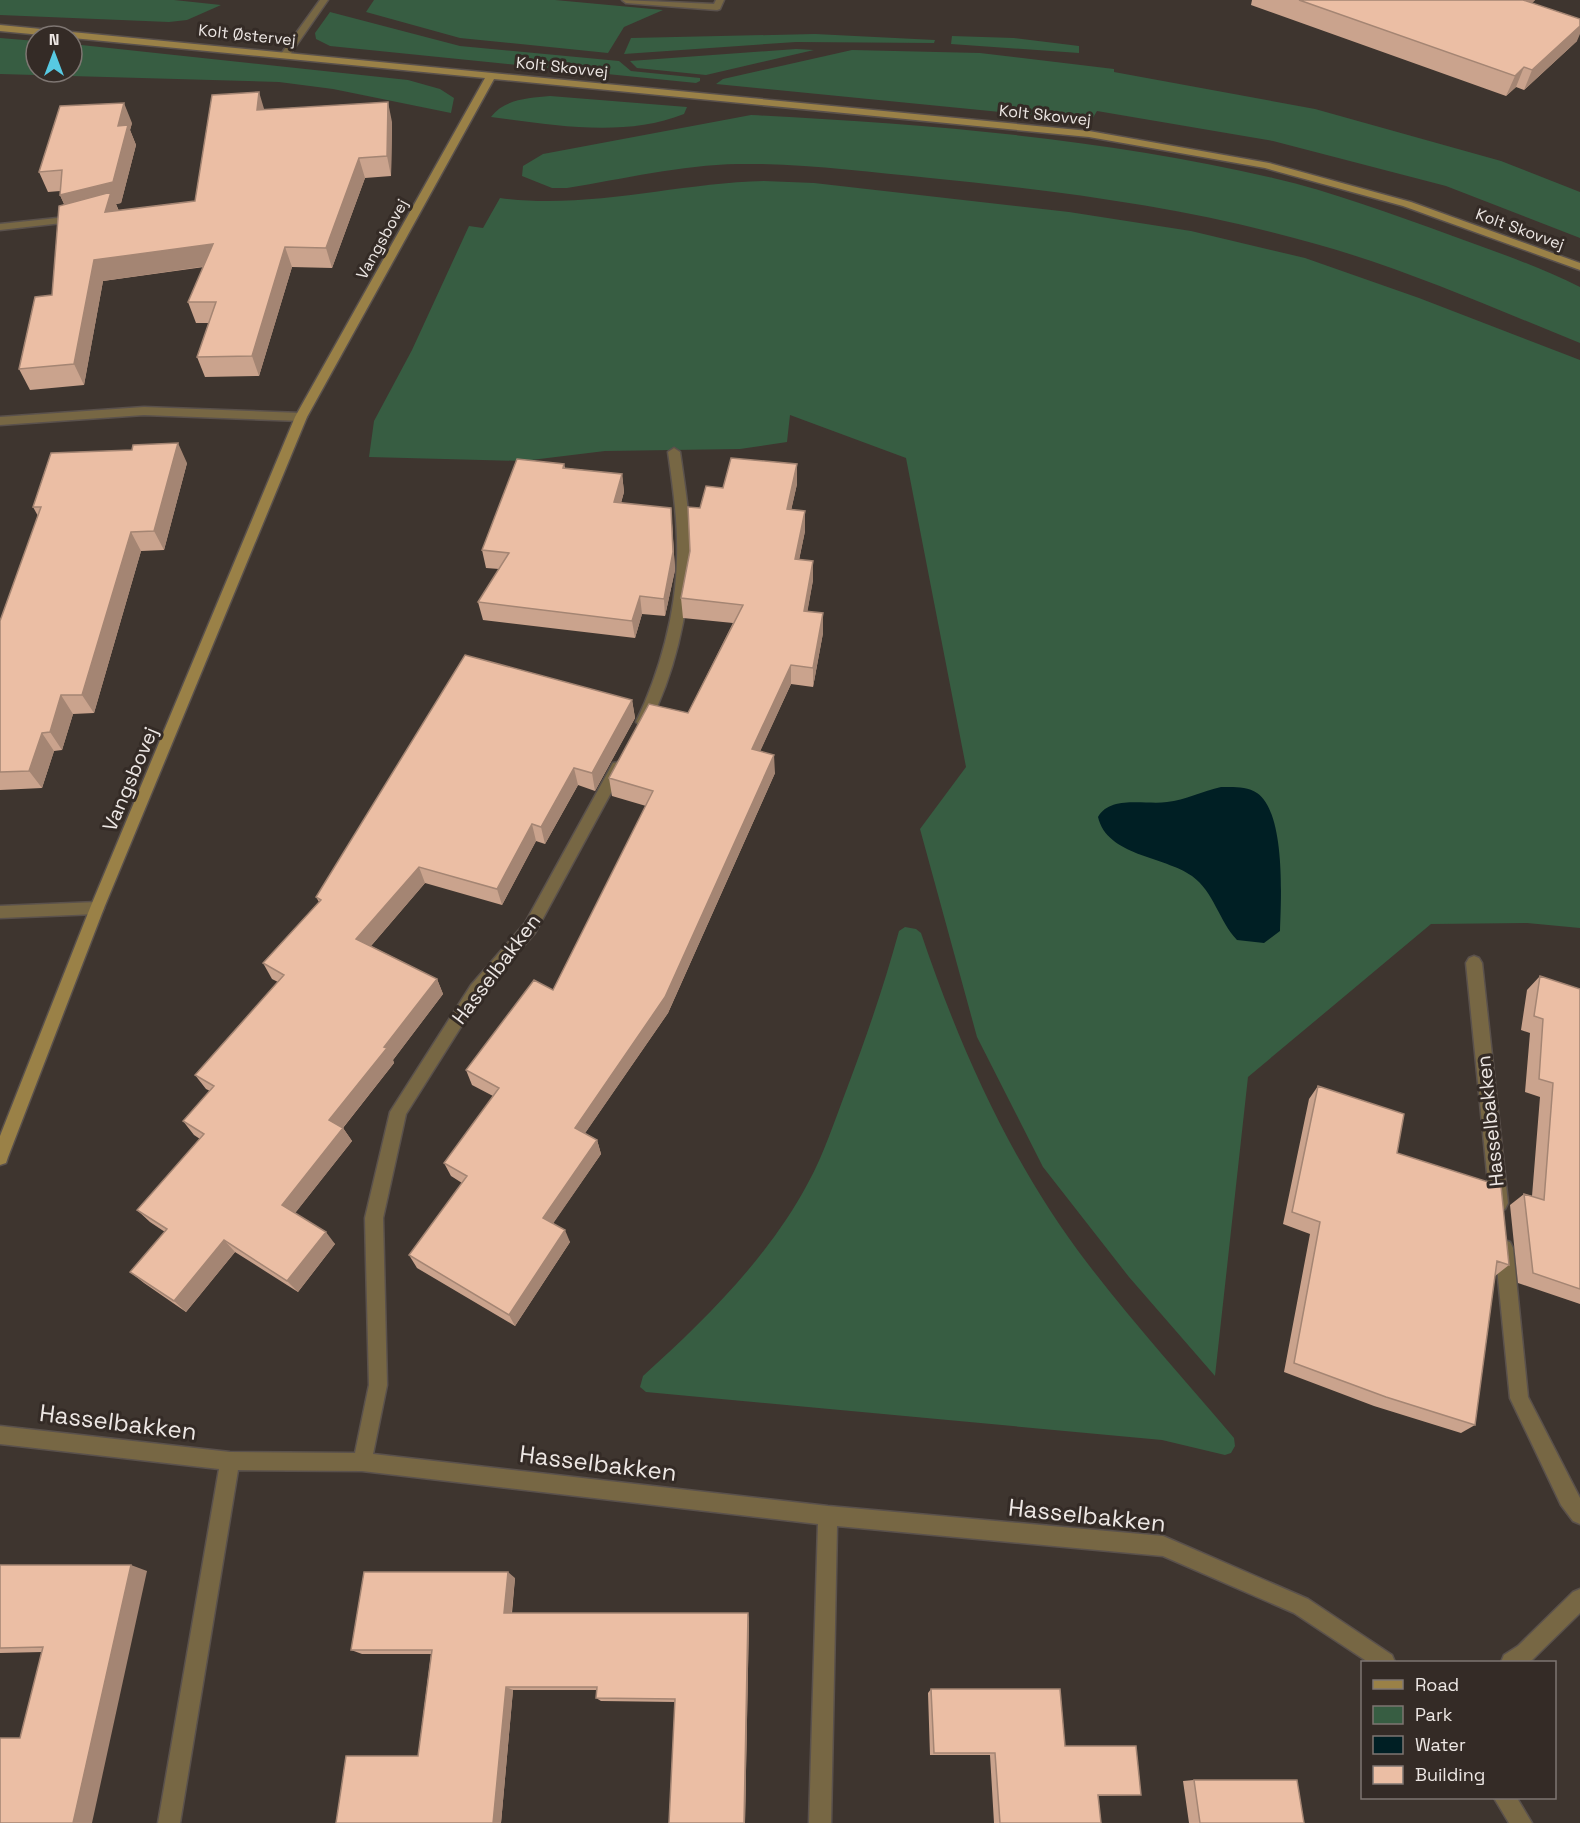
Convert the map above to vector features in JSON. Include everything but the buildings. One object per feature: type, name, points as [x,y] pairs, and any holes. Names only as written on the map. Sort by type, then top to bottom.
[{"type":"street","points":[[286,54],[324,0]]},
{"type":"street","points":[[626,0],[717,8],[720,0]]},
{"type":"street","name":"Kolt Østervej","points":[[0,28],[491,75]]},
{"type":"street","name":"Kolt Skovvej","points":[[491,75],[1089,134],[1266,165],[1407,204],[1580,267]]},
{"type":"street","name":"Vangsbovej","points":[[0,1157],[97,908],[301,417],[491,75]]},
{"type":"street","points":[[0,227],[67,221],[87,216]]},
{"type":"street","points":[[0,421],[144,411],[301,417]]},
{"type":"street","points":[[634,737],[651,706],[669,644],[683,570],[679,490],[674,452]]},
{"type":"street","name":"Hasselbakken","points":[[362,1462],[378,1385],[374,1218],[398,1112],[476,990],[530,928],[623,758]]},
{"type":"street","points":[[0,912],[97,908]]},
{"type":"street","name":"Hasselbakken","points":[[1474,963],[1519,1398],[1568,1498],[1580,1514]]},
{"type":"street","name":"Hasselbakken","points":[[0,1435],[230,1461],[362,1462],[828,1516],[1163,1546],[1301,1606],[1384,1661]]},
{"type":"street","points":[[169,1823],[230,1461]]},
{"type":"street","points":[[820,1823],[828,1516]]},
{"type":"street","points":[[1513,1661],[1526,1653],[1580,1599]]},
{"type":"street","points":[[1506,1799],[1521,1823]]},
{"type":"green space","points":[[0,0],[174,0],[221,5],[187,20],[169,22],[0,15]]},
{"type":"green space","points":[[374,0],[555,0],[663,10],[624,27],[608,53],[460,38],[366,12]]},
{"type":"green space","points":[[330,12],[460,46],[619,61],[631,71],[700,78],[700,81],[696,83],[330,46],[316,39],[315,33]]},
{"type":"green space","points":[[815,34],[935,40],[934,43],[796,42],[624,54],[631,38]]},
{"type":"green space","points":[[952,36],[1014,38],[1079,46],[1079,53],[951,44]]},
{"type":"green space","points":[[0,38],[24,40],[24,75],[0,74]]},
{"type":"green space","points":[[84,45],[408,80],[440,89],[454,98],[451,113],[333,89],[279,82],[84,76]]},
{"type":"green space","points":[[796,49],[814,50],[706,75],[637,68],[630,61]]},
{"type":"green space","points":[[852,50],[980,53],[1114,69],[1114,72],[1315,109],[1501,161],[1580,192],[1580,238],[1446,186],[1273,141],[1097,111],[1091,121],[716,84],[723,79]]},
{"type":"green space","points":[[550,96],[687,107],[684,114],[661,121],[613,128],[564,126],[491,117],[496,111],[510,103]]},
{"type":"green space","points":[[751,115],[948,128],[1079,143],[1209,164],[1318,190],[1483,247],[1580,287],[1580,343],[1449,290],[1350,254],[1269,231],[1125,202],[979,183],[786,165],[738,164],[695,167],[567,188],[552,188],[522,176],[523,166],[543,154]]},
{"type":"green space","points":[[764,181],[814,183],[1069,212],[1191,231],[1305,258],[1419,298],[1580,360],[1580,928],[1527,923],[1431,924],[1248,1077],[1215,1376],[1129,1277],[1043,1167],[977,1037],[920,829],[966,767],[906,458],[790,415],[787,442],[740,449],[605,451],[523,461],[369,457],[374,421],[412,350],[469,226],[483,228],[500,198],[566,201]]},
{"type":"green space","points":[[905,927],[916,929],[921,933],[971,1063],[1012,1147],[1035,1187],[1105,1286],[1234,1438],[1235,1446],[1231,1453],[1225,1455],[1162,1440],[646,1392],[640,1387],[643,1376],[734,1287],[792,1211],[824,1149],[861,1051],[899,931]]},
{"type":"water","points":[[1221,787],[1244,788],[1257,793],[1266,803],[1273,818],[1280,858],[1280,931],[1264,943],[1237,940],[1200,883],[1180,869],[1124,848],[1103,830],[1098,817],[1104,810],[1120,803],[1174,801]]}]
